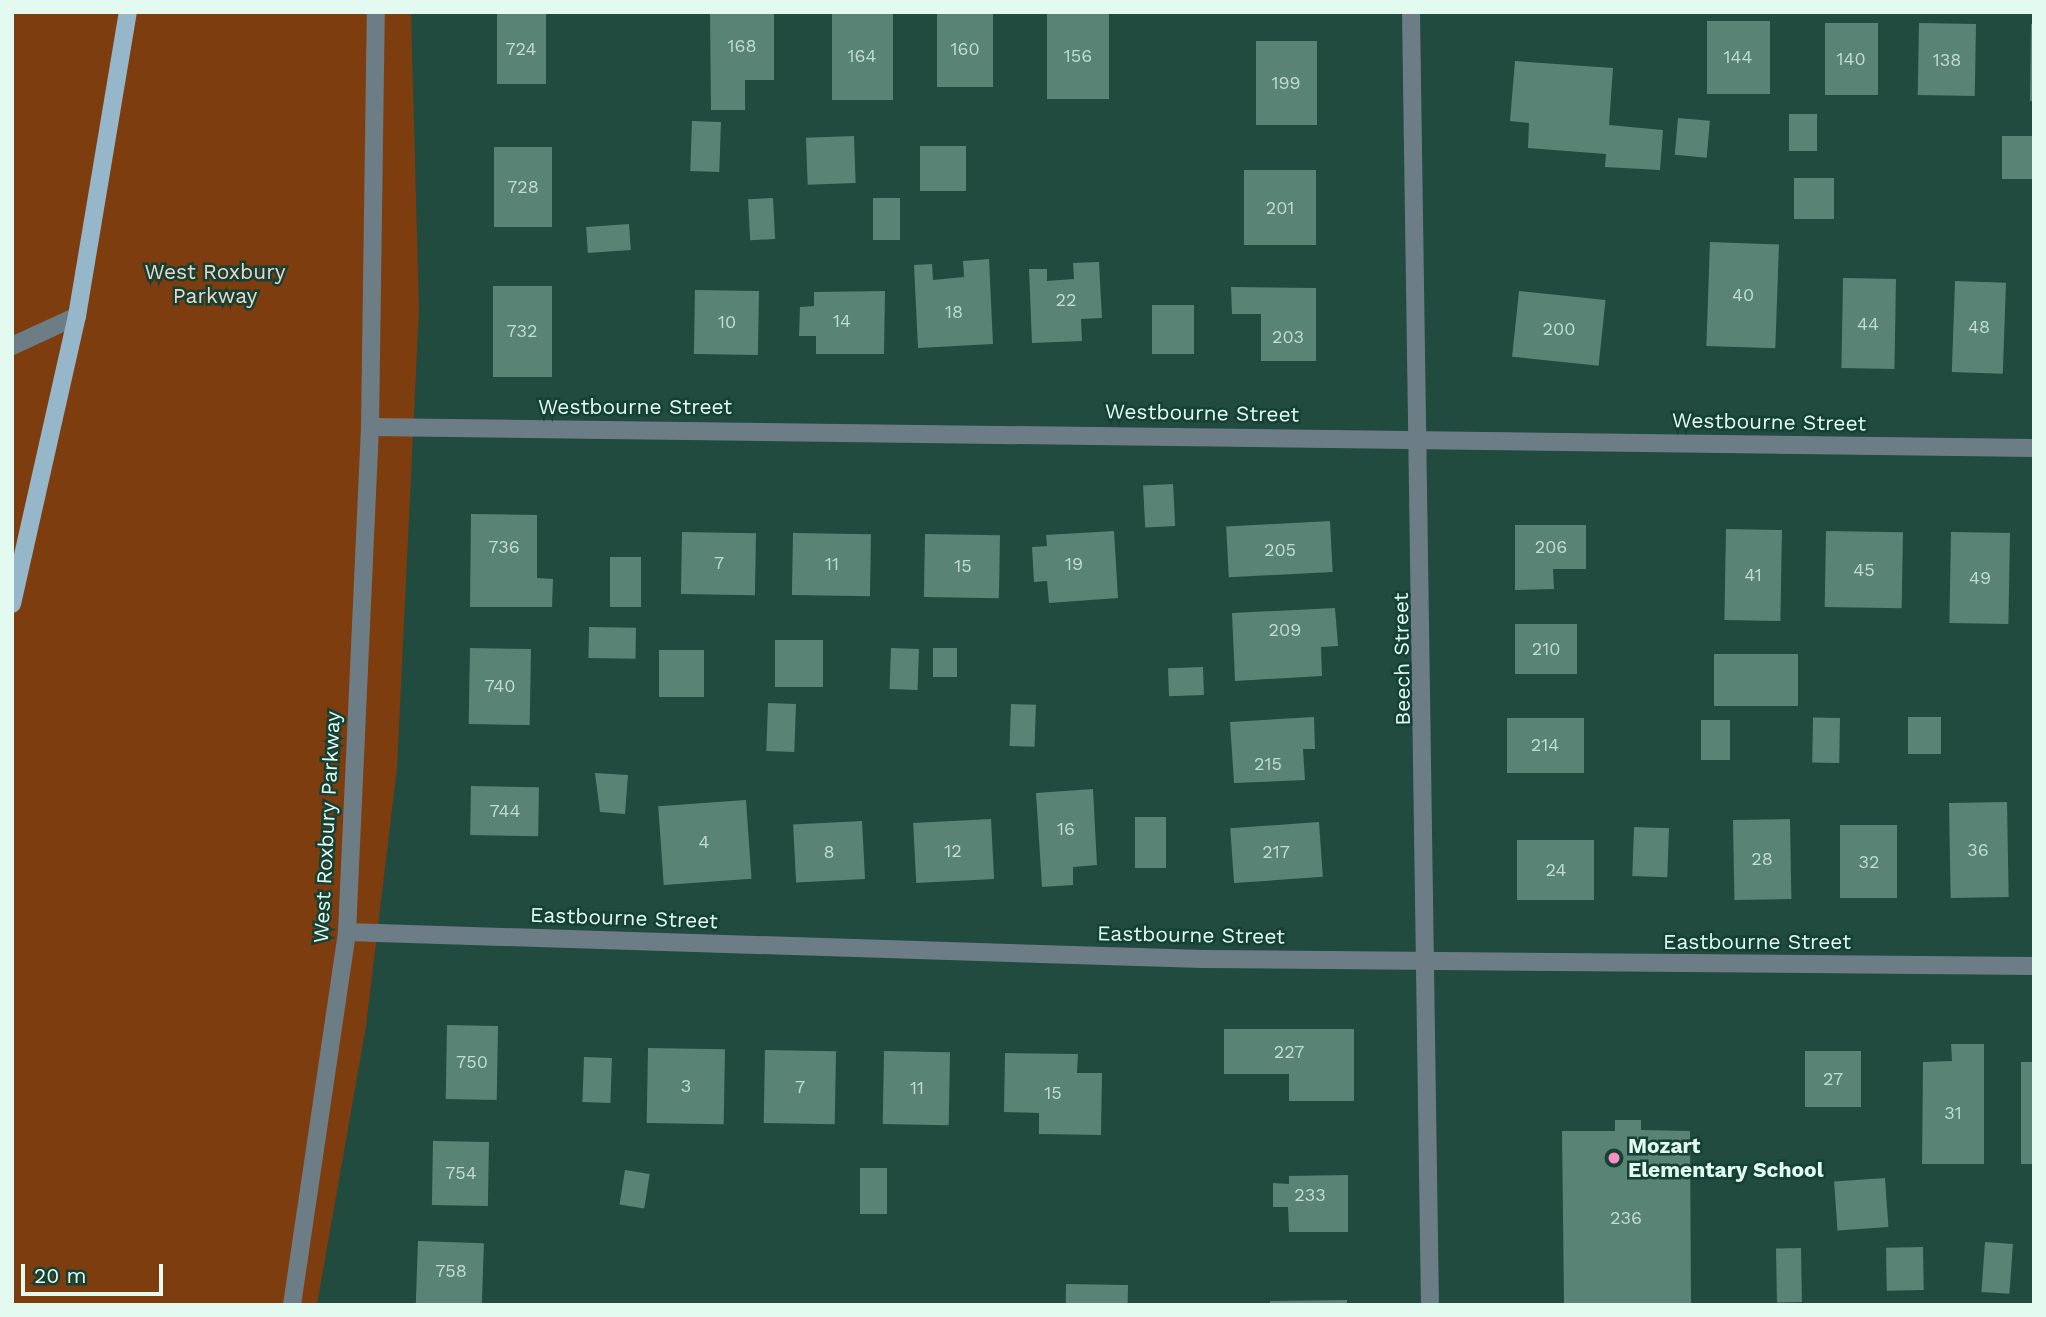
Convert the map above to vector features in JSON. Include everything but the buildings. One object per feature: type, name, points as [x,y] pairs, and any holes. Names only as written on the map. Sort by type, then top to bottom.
[{"type":"main road","points":[[12,604],[77,316],[128,12]]},
{"type":"street","name":"West Roxbury Parkway","points":[[292,1305],[347,932],[370,428],[376,12]]},
{"type":"street","name":"Beech Street","points":[[1411,12],[1422,439],[1430,963],[1430,1305]]},
{"type":"street","points":[[12,346],[77,316]]},
{"type":"street","name":"Westbourne Street","points":[[370,428],[2034,448]]},
{"type":"street","name":"Eastbourne Street","points":[[347,932],[1430,963],[2034,966]]},
{"type":"green space","name":"West Roxbury Parkway","points":[[12,12],[411,12],[419,309],[397,768],[366,1026],[317,1305],[12,1305]]},
{"type":"place","name":"Mozart Elementary School","points":[[1614,1158]]}]
